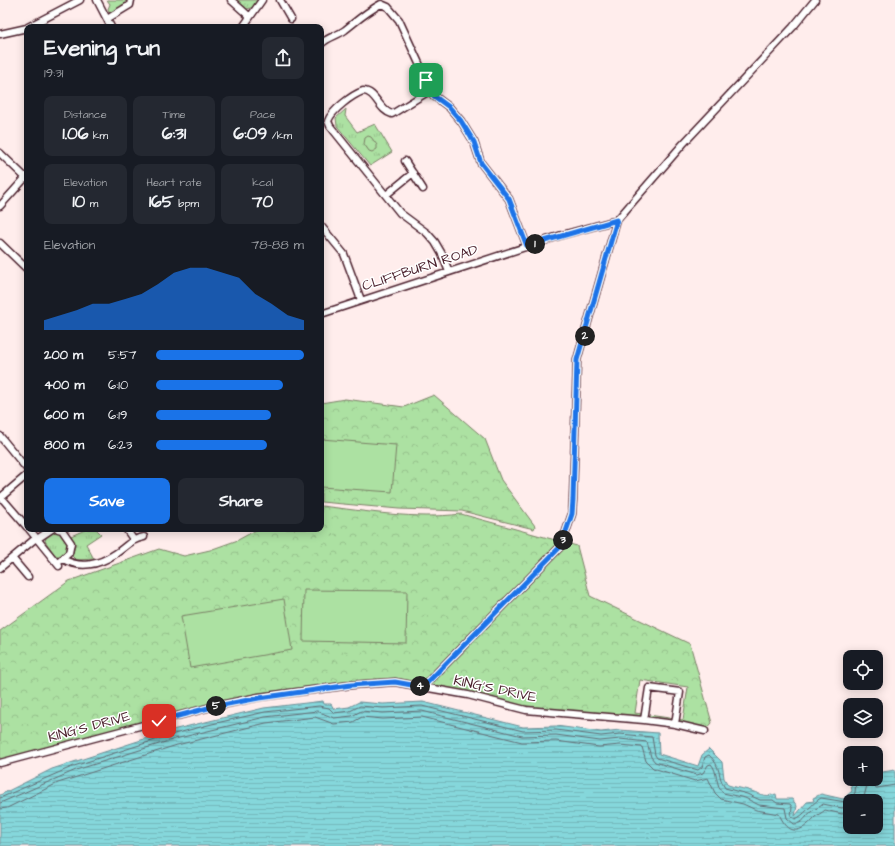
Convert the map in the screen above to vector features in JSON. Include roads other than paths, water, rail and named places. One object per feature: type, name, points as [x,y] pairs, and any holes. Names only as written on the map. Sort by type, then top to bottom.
[{"type":"street","points":[[34,24],[80,0]]},
{"type":"street","points":[[97,0],[110,24]]},
{"type":"street","points":[[107,19],[130,5],[131,0]]},
{"type":"street","points":[[231,0],[250,17]]},
{"type":"street","points":[[245,24],[262,0]]},
{"type":"street","points":[[280,0],[291,19]]},
{"type":"street","points":[[423,687],[561,546],[572,514],[577,360],[617,220],[683,144],[777,45],[815,0]]},
{"type":"street","points":[[324,41],[344,31],[363,14],[381,4],[388,7],[399,20],[434,96],[449,107],[468,131],[474,142],[481,163],[509,199],[527,246]]},
{"type":"street","points":[[0,34],[24,28]]},
{"type":"street","points":[[431,90],[392,114],[386,113],[371,94],[363,91],[358,93],[330,116],[328,121],[330,126],[400,213],[427,233],[436,242],[449,272]]},
{"type":"street","points":[[0,153],[24,175]]},
{"type":"street","points":[[405,161],[423,190]]},
{"type":"street","points":[[386,195],[413,174]]},
{"type":"street","points":[[0,206],[24,179]]},
{"type":"street","name":"CLIFFBURN ROAD","points":[[324,313],[527,246],[617,220]]},
{"type":"street","points":[[324,230],[344,254],[361,300]]},
{"type":"street","points":[[0,243],[24,266]]},
{"type":"street","points":[[0,436],[24,465]]},
{"type":"street","points":[[24,478],[1,497],[24,523]]},
{"type":"street","points":[[31,532],[58,565],[69,553],[72,543],[64,532]]},
{"type":"street","points":[[0,568],[48,532]]},
{"type":"street","points":[[128,532],[133,539]]},
{"type":"street","points":[[62,559],[76,564],[93,564],[116,554],[133,539],[144,537]]},
{"type":"street","points":[[12,558],[28,578]]},
{"type":"street","name":"KING'S DRIVE","points":[[0,763],[212,707],[259,698],[351,685],[395,682],[468,695],[526,710],[644,720],[675,724],[705,731]]},
{"type":"street","points":[[644,720],[649,688],[680,692],[675,724]]},
{"type":"water","points":[[323,701],[324,704],[331,704],[334,709],[349,707],[359,702],[383,704],[423,702],[523,727],[556,726],[601,732],[620,730],[658,733],[659,754],[698,766],[702,755],[709,749],[722,762],[724,778],[728,785],[762,795],[776,794],[777,799],[792,799],[797,806],[795,816],[807,802],[814,801],[813,798],[821,794],[843,799],[843,834],[883,834],[883,794],[849,794],[852,791],[851,786],[883,786],[883,772],[895,770],[895,846],[0,846],[0,795],[52,769],[172,730],[264,708]]}]
